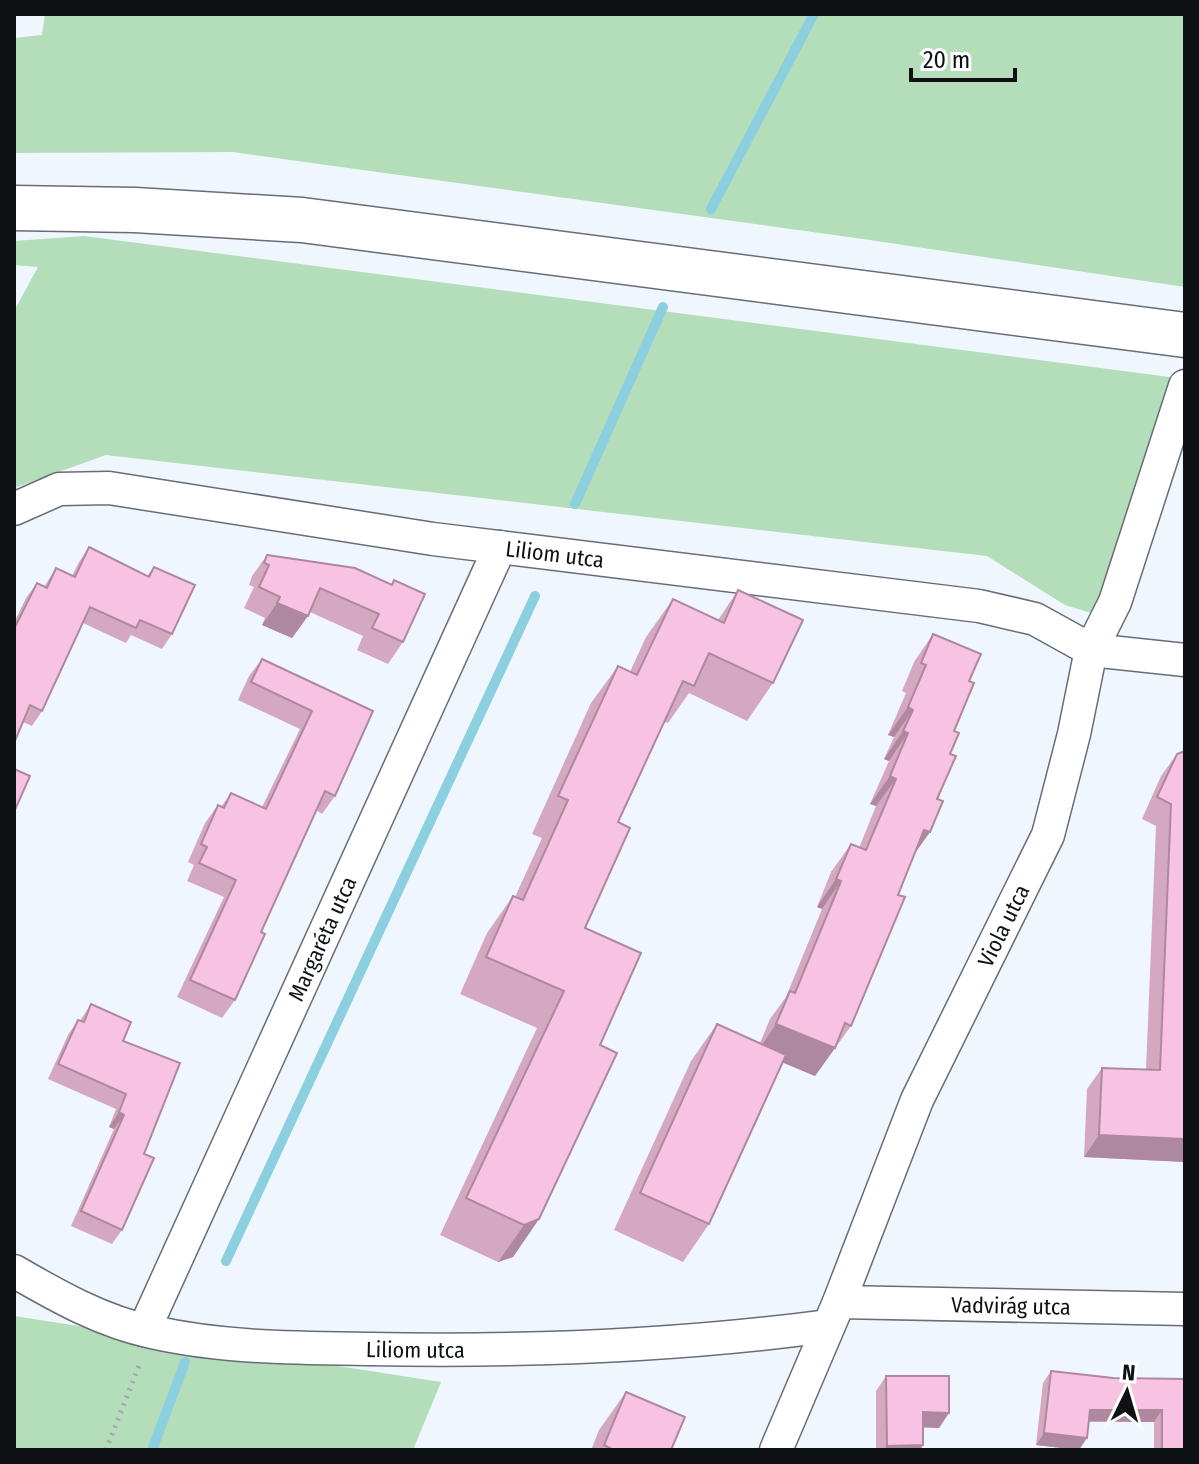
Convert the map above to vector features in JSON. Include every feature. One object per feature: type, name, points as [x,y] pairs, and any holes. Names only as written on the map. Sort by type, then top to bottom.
[{"type":"main road","points":[[14,208],[135,210],[302,220],[1185,335]]},
{"type":"street","name":"Viola utca","points":[[776,1450],[834,1314],[917,1100],[1048,835],[1074,734],[1091,650],[1115,602],[1185,386]]},
{"type":"street","name":"Liliom utca","points":[[14,509],[59,489],[109,488],[500,547],[979,606],[1035,619],[1091,650]]},
{"type":"street","name":"Margaréta utca","points":[[148,1331],[500,547]]},
{"type":"street","points":[[1091,650],[1185,660]]},
{"type":"street","name":"Liliom utca","points":[[14,1271],[70,1303],[148,1331],[263,1347],[453,1351],[723,1339],[834,1314]]},
{"type":"street","name":"Vadvirág utca","points":[[834,1314],[1185,1309]]},
{"type":"path","points":[[106,1450],[148,1331]]},
{"type":"green space","points":[[45,14],[1185,14],[1185,287],[233,152],[14,153],[14,38],[42,35]]},
{"type":"green space","points":[[84,236],[1185,379],[1121,622],[1065,605],[987,556],[106,455],[14,488],[14,311],[38,267],[14,265],[14,241]]},
{"type":"green space","points":[[14,1316],[441,1382],[413,1450],[14,1450]]},
{"type":"building","points":[[89,547],[149,577],[154,567],[195,585],[172,634],[140,620],[136,628],[90,607],[42,711],[30,705],[14,743],[14,629],[37,583],[47,588],[56,568],[75,577]]},
{"type":"building","points":[[267,555],[355,568],[392,585],[394,580],[425,594],[403,642],[372,628],[379,614],[320,588],[308,616],[277,603],[280,597],[259,587],[269,565],[264,563]]},
{"type":"building","points":[[738,590],[803,620],[773,683],[709,653],[694,686],[683,681],[618,822],[630,828],[585,928],[641,953],[600,1045],[617,1053],[539,1219],[524,1225],[466,1198],[564,991],[486,957],[513,896],[523,900],[568,800],[558,796],[618,666],[637,675],[673,599],[724,623]]},
{"type":"building","points":[[933,634],[981,654],[969,681],[974,683],[954,731],[959,733],[950,754],[956,756],[937,799],[943,801],[930,832],[924,830],[898,895],[905,897],[851,1026],[845,1023],[835,1048],[776,1024],[790,991],[795,993],[841,881],[836,879],[851,844],[866,850],[896,779],[890,776],[908,733],[903,731],[913,710],[908,707],[926,665],[921,663]]},
{"type":"building","points":[[262,659],[373,711],[335,796],[325,791],[261,932],[265,934],[235,1000],[190,980],[236,880],[199,863],[207,847],[201,844],[218,805],[224,808],[231,793],[266,809],[312,711],[251,682]]},
{"type":"building","points":[[1185,751],[1185,1139],[1099,1135],[1102,1068],[1160,1070],[1171,804],[1157,797],[1177,754]]},
{"type":"building","points":[[14,769],[30,776],[14,812]]},
{"type":"building","points":[[91,1004],[131,1022],[123,1041],[180,1063],[144,1154],[154,1158],[122,1230],[81,1211],[124,1115],[119,1112],[126,1094],[58,1064],[78,1020],[84,1022]]},
{"type":"building","points":[[717,1024],[786,1055],[709,1224],[640,1193]]},
{"type":"building","points":[[1051,1371],[1113,1378],[1185,1379],[1185,1450],[1162,1450],[1162,1410],[1090,1410],[1087,1438],[1044,1433]]},
{"type":"building","points":[[886,1376],[949,1376],[949,1413],[923,1412],[923,1445],[887,1446]]},
{"type":"building","points":[[626,1392],[685,1417],[671,1450],[609,1450],[604,1445]]},
{"type":"waterway","points":[[711,209],[814,14]]},
{"type":"waterway","points":[[575,504],[663,307]]},
{"type":"waterway","points":[[226,1261],[535,596]]},
{"type":"waterway","points":[[152,1450],[185,1362]]}]
